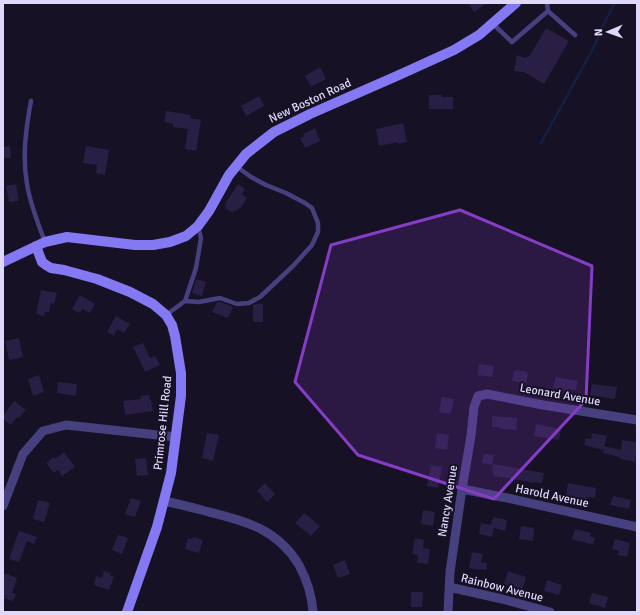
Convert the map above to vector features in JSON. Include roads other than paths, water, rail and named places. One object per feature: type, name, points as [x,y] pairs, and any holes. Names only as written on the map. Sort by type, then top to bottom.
[{"type":"street","name":"New Boston Road","points":[[3,262],[40,244],[67,237],[153,245],[170,242],[186,236],[198,226],[209,211],[229,175],[246,154],[274,132],[310,114],[454,50],[479,35],[516,3]]},
{"type":"street","name":"Primrose Hill Road","points":[[40,244],[42,262],[51,268],[97,279],[130,292],[153,304],[166,315],[172,325],[175,336],[182,373],[181,396],[171,473],[149,553],[127,612]]},
{"type":"street","name":"Leonard Avenue","points":[[478,396],[487,394],[637,420]]},
{"type":"street","name":"Nancy Avenue","points":[[448,612],[451,565],[471,436],[474,407],[478,396]]},
{"type":"street","points":[[3,506],[23,454],[43,432],[66,425],[176,437]]},
{"type":"street","name":"Harold Avenue","points":[[462,489],[637,527]]},
{"type":"street","points":[[164,501],[243,520],[272,535],[284,546],[303,572],[309,587],[313,603],[313,612]]},
{"type":"street","name":"Rainbow Avenue","points":[[449,587],[550,612]]},
{"type":"lane","points":[[547,3],[548,11],[575,35]]},
{"type":"lane","points":[[493,24],[512,42],[548,11]]},
{"type":"lane","points":[[31,101],[25,147],[25,173],[40,244]]},
{"type":"lane","points":[[185,301],[199,302],[220,298],[237,304],[249,303],[260,297],[293,266],[312,245],[318,232],[318,223],[312,208],[286,193],[251,177],[236,166]]},
{"type":"lane","points":[[166,315],[185,301],[198,260],[201,238],[198,226]]},
{"type":"waterway","points":[[541,143],[595,45],[602,27],[615,3]]}]
